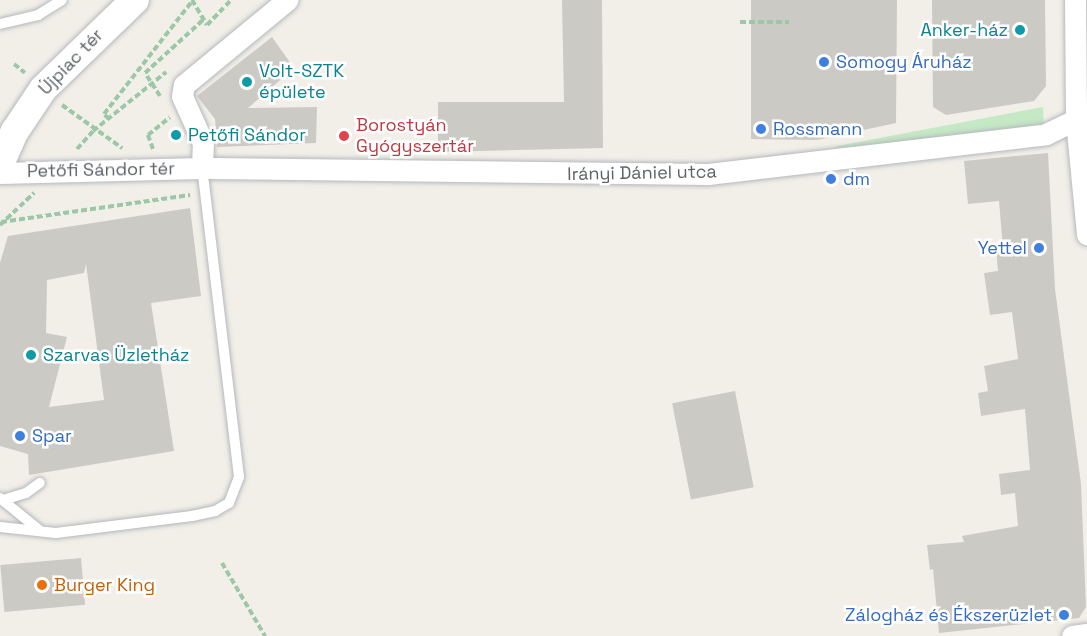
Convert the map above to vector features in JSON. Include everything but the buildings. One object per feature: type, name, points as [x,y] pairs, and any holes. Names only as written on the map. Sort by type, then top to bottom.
[{"type":"street","name":"Újpiac tér","points":[[0,164],[15,131],[43,89],[135,0]]},
{"type":"street","points":[[202,168],[202,143],[182,96],[184,86],[287,0]]},
{"type":"street","points":[[1076,0],[1087,234]]},
{"type":"street","name":"Irányi Dániel utca","points":[[202,168],[678,175],[1046,134],[1082,117]]},
{"type":"street","name":"Petőfi Sándor tér","points":[[0,173],[202,168]]},
{"type":"street","points":[[1072,636],[1087,634]]},
{"type":"lane","points":[[0,24],[38,15],[51,2],[62,0]]},
{"type":"lane","points":[[0,527],[44,533],[192,516],[215,511],[229,502],[239,477],[202,193],[202,168]]},
{"type":"lane","points":[[1,499],[26,493],[40,483]]},
{"type":"lane","points":[[1,499],[44,533]]},
{"type":"path","points":[[109,119],[104,114],[192,0],[206,26],[231,0]]},
{"type":"path","points":[[145,72],[204,20]]},
{"type":"path","points":[[740,22],[789,22]]},
{"type":"path","points":[[93,130],[170,69]]},
{"type":"path","points":[[153,149],[148,135],[186,106]]},
{"type":"path","points":[[0,225],[59,171]]},
{"type":"path","points":[[222,563],[265,636]]},
{"type":"green space","points":[[1043,107],[1044,131],[897,148],[832,147]]},
{"type":"place","name":"Anker-ház","points":[[1020,30]]},
{"type":"place","name":"Somogy Áruház","points":[[824,62]]},
{"type":"place","name":"Volt-SZTK épülete","points":[[247,82]]},
{"type":"place","name":"Rossmann","points":[[761,129]]},
{"type":"place","name":"Petőfi Sándor","points":[[176,135]]},
{"type":"place","name":"Borostyán Gyógyszertár","points":[[344,136]]},
{"type":"place","name":"dm","points":[[831,179]]},
{"type":"place","name":"Yettel","points":[[1039,248]]},
{"type":"place","name":"Szarvas Üzletház","points":[[31,355]]},
{"type":"place","name":"Spar","points":[[20,436]]},
{"type":"place","name":"Burger King","points":[[42,585]]},
{"type":"place","name":"Zálogház és Ékszerüzlet","points":[[1064,615]]}]
